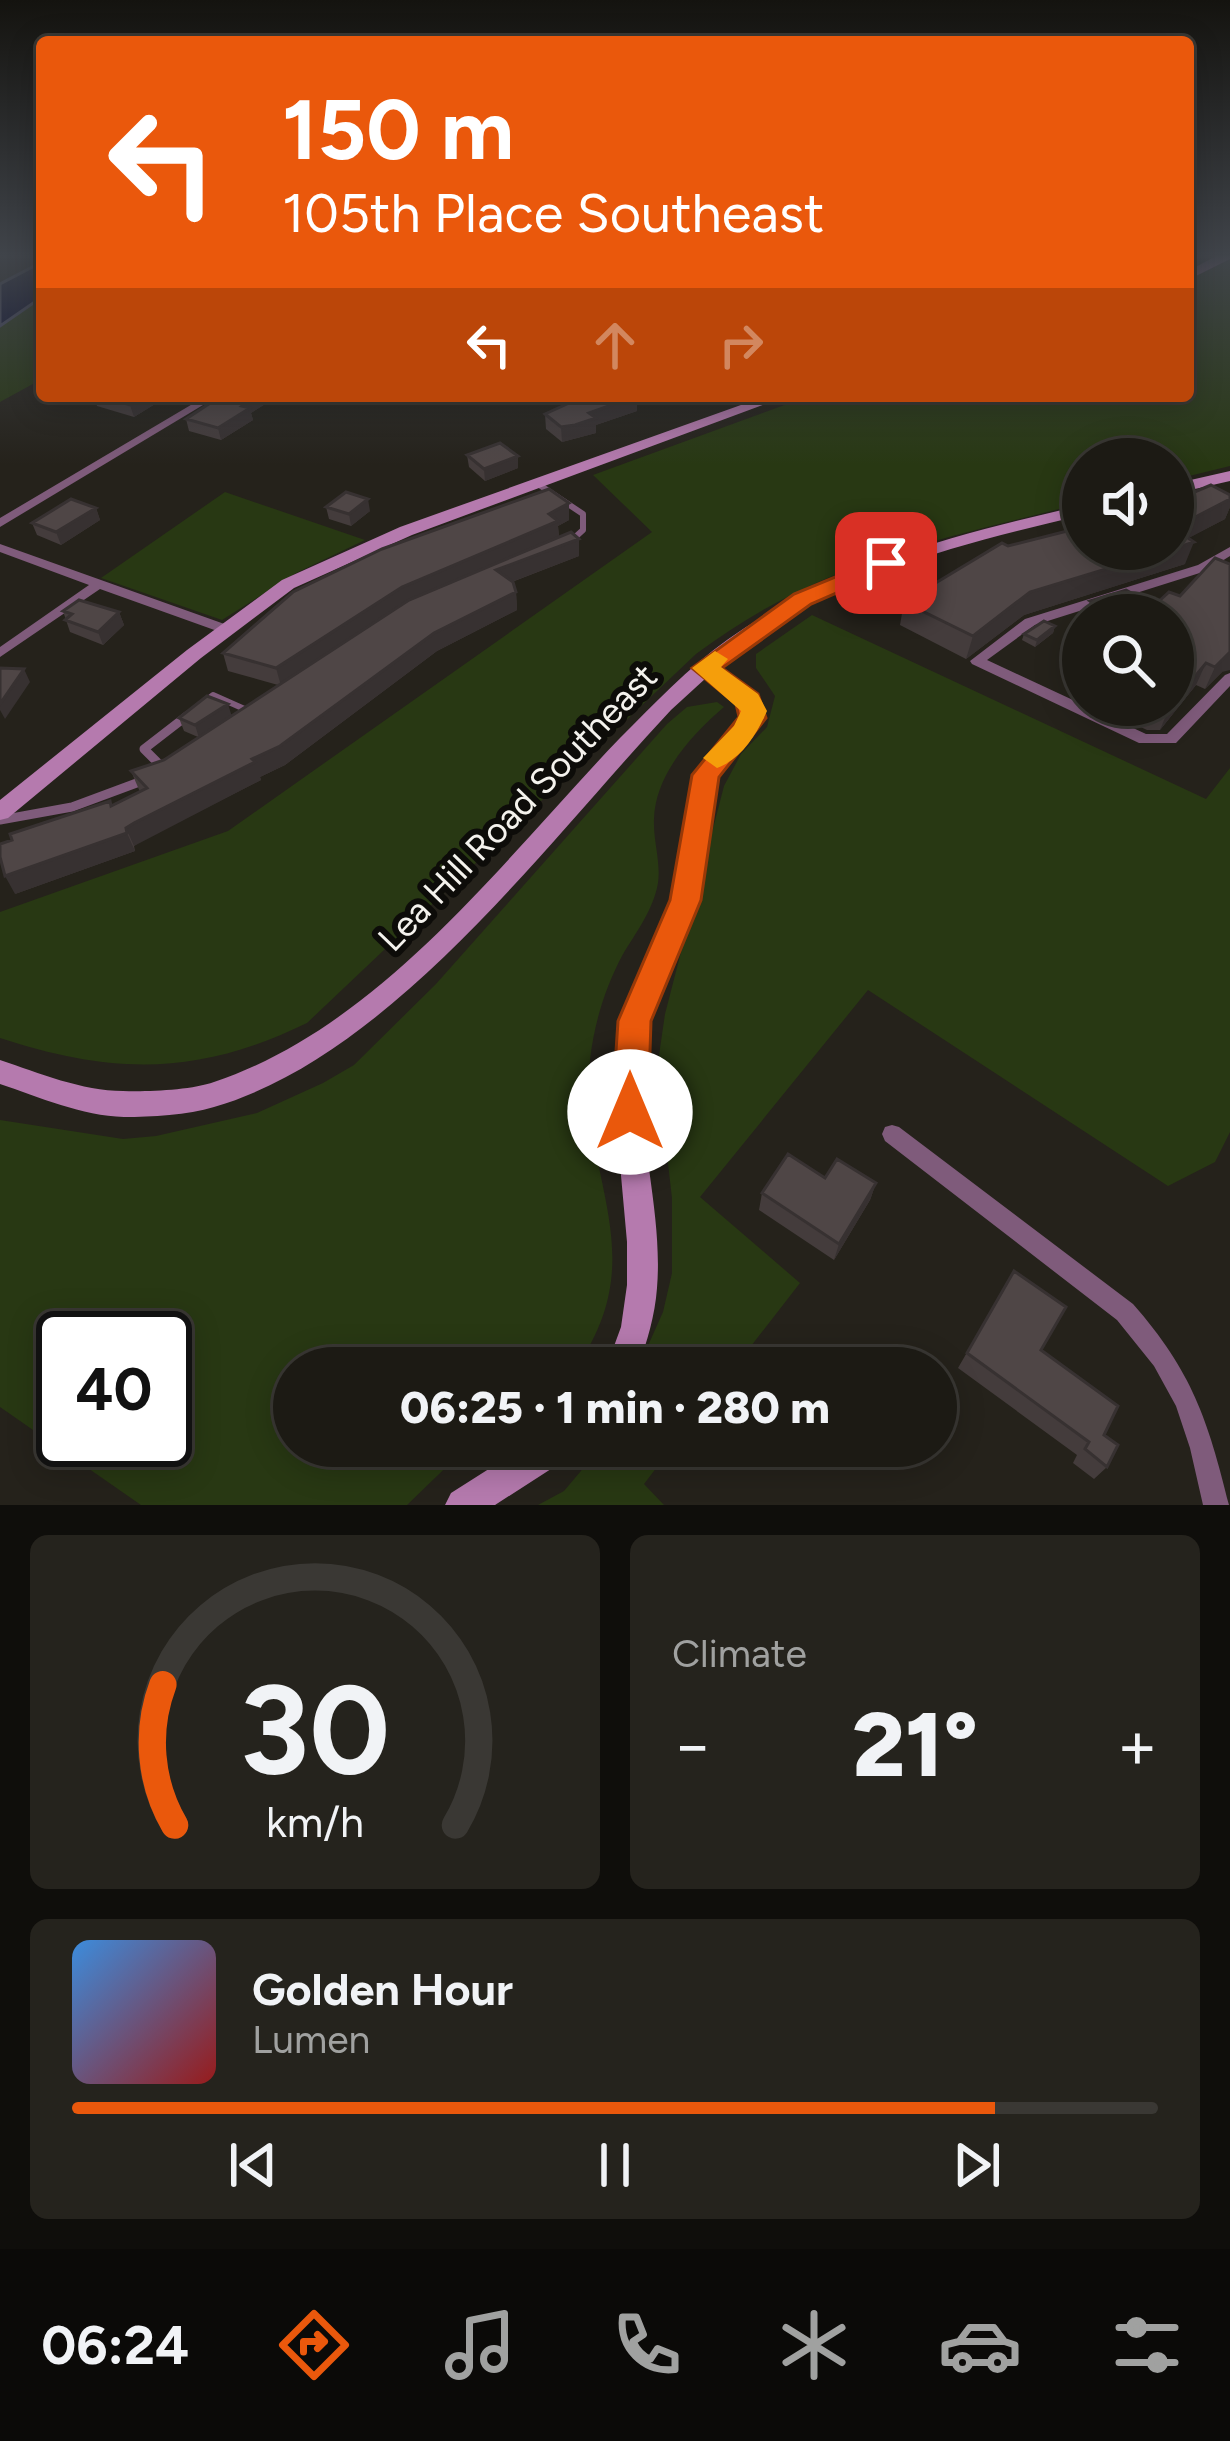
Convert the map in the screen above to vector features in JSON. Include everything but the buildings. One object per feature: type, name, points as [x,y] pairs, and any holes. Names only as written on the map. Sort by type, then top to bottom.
[{"type":"street","points":[[0,523],[203,402]]},
{"type":"street","points":[[0,816],[225,629],[288,584],[329,563],[764,402]]},
{"type":"street","points":[[1194,484],[1230,476]]},
{"type":"street","name":"Lea Hill Road Southeast","points":[[0,1072],[125,1104],[178,1101],[232,1089],[314,1051],[436,946],[629,741],[705,668],[775,616],[869,570],[978,534],[1062,515]]},
{"type":"street","points":[[0,548],[225,629]]},
{"type":"street","points":[[1230,551],[1213,561],[1030,622],[977,661],[1144,739],[1162,742],[1171,740],[1230,678]]},
{"type":"street","points":[[1213,561],[1230,568]]},
{"type":"street","points":[[2,657],[97,584]]},
{"type":"street","points":[[632,1347],[642,1290],[630,1112],[634,1021],[686,900],[706,775],[754,713],[748,700],[705,668]]},
{"type":"street","points":[[892,1134],[1125,1312],[1156,1345],[1178,1375],[1203,1444],[1216,1505]]},
{"type":"street","points":[[463,1505],[523,1467]]},
{"type":"lane","points":[[538,484],[584,514],[583,530],[552,549]]},
{"type":"lane","points":[[0,816],[46,816],[92,804],[169,769],[144,749],[214,694],[256,714],[236,728]]},
{"type":"green space","points":[[36,324],[36,382],[0,402],[0,326]]},
{"type":"green space","points":[[1194,324],[1230,324],[1230,466],[1194,475],[1194,438],[1062,438],[1062,508],[881,558],[788,596],[742,622],[696,654],[307,1023],[229,1053],[155,1064],[80,1059],[0,1038],[0,912],[228,831],[652,532],[593,475],[793,402],[1194,402]]},
{"type":"green space","points":[[225,492],[365,540],[296,573],[222,620],[101,578]]},
{"type":"green space","points":[[812,615],[1206,799],[1230,768],[1230,1132],[1215,1162],[1168,1186],[868,990],[700,1197],[800,1283],[750,1347],[647,1347],[663,1312],[672,1273],[672,1198],[657,1069],[665,1014],[724,786],[741,754],[767,727],[775,696],[756,668],[756,654]]},
{"type":"green space","points":[[717,702],[724,707],[688,743],[661,787],[654,819],[656,893],[610,981],[592,1047],[589,1103],[612,1251],[610,1288],[588,1347],[273,1347],[273,1467],[446,1467],[407,1505],[141,1505],[86,1467],[192,1467],[192,1311],[36,1311],[36,1432],[0,1407],[0,1120],[123,1139],[156,1136],[257,1113],[354,1065],[436,984],[687,707]]},
{"type":"green space","points":[[584,1467],[657,1467],[644,1484],[664,1505],[538,1505],[564,1491]]},
{"type":"slow traffic","points":[[715,659],[705,668],[748,700],[754,711],[745,731],[717,758]]},
{"type":"route","points":[[630,1112],[634,1021],[686,900],[706,775],[753,718],[748,700],[705,668],[802,599],[886,563]]}]
